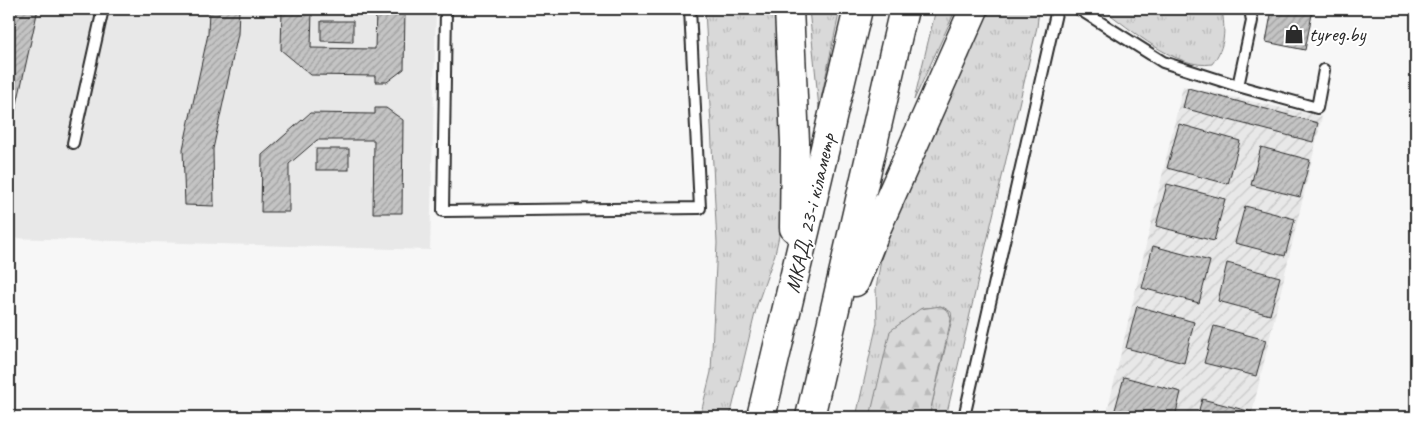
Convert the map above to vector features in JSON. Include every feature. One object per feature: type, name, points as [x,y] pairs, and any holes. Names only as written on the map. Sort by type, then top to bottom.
[{"type":"highway","points":[[789,9],[794,94],[795,206],[789,304]]},
{"type":"highway","name":"МКАД, 23-і кіламетр","points":[[761,417],[858,9]]},
{"type":"highway","points":[[810,417],[904,9]]},
{"type":"highway","points":[[823,363],[878,225],[974,9]]},
{"type":"lane","points":[[73,143],[103,9]]},
{"type":"lane","points":[[446,9],[443,211],[700,208],[690,9]]},
{"type":"lane","points":[[964,417],[1057,9]]},
{"type":"lane","points":[[1079,9],[1163,62],[1238,86],[1317,108],[1324,70]]},
{"type":"lane","points":[[1238,86],[1252,21],[1250,9]]},
{"type":"shaded area","points":[[9,9],[436,9],[430,250],[9,238]]},
{"type":"shaded area","points":[[1183,86],[1322,117],[1251,417],[1106,417]]},
{"type":"green space","points":[[705,9],[775,9],[784,94],[783,217],[775,254],[757,305],[730,417],[700,417],[711,372],[717,243]]},
{"type":"green space","points":[[809,9],[840,9],[819,108]]},
{"type":"green space","points":[[936,9],[956,9],[914,100]]},
{"type":"green space","points":[[988,9],[1039,9],[1037,27],[946,417],[929,417],[952,319],[951,312],[943,307],[922,308],[891,331],[871,417],[856,417],[877,323],[876,289],[881,259],[899,209]]},
{"type":"green space","points":[[1103,9],[1222,9],[1224,31],[1220,51],[1212,64],[1184,61],[1154,46]]},
{"type":"green space","points":[[941,306],[949,312],[951,319],[929,417],[870,417],[890,331],[920,309]]},
{"type":"building","points":[[9,9],[38,9],[10,136],[9,136]]},
{"type":"building","points":[[209,9],[239,9],[238,34],[213,149],[214,206],[185,205],[183,149],[208,34]]},
{"type":"building","points":[[282,9],[312,9],[311,48],[375,49],[376,9],[405,9],[404,69],[387,82],[375,82],[375,76],[311,75],[281,50]]},
{"type":"building","points":[[1272,9],[1313,9],[1305,50],[1266,42]]},
{"type":"building","points":[[321,21],[353,21],[353,42],[321,41]]},
{"type":"building","points":[[1188,88],[1318,123],[1313,142],[1183,108]]},
{"type":"building","points":[[375,108],[386,108],[403,120],[402,213],[373,213],[374,140],[317,140],[289,164],[289,212],[261,212],[262,155],[310,113],[375,114]]},
{"type":"building","points":[[1179,124],[1240,141],[1228,184],[1167,168]]},
{"type":"building","points":[[1261,147],[1310,160],[1300,197],[1251,185]]},
{"type":"building","points":[[316,149],[349,149],[349,170],[316,170]]},
{"type":"building","points":[[1167,184],[1225,199],[1214,241],[1156,226]]},
{"type":"building","points":[[1245,206],[1295,219],[1285,256],[1235,243]]},
{"type":"building","points":[[1153,246],[1210,261],[1199,303],[1142,288]]},
{"type":"building","points":[[1227,263],[1280,277],[1270,315],[1218,301]]},
{"type":"building","points":[[1137,306],[1194,322],[1184,363],[1126,348]]},
{"type":"building","points":[[1214,326],[1266,340],[1256,376],[1204,363]]},
{"type":"building","points":[[1124,377],[1181,392],[1175,417],[1113,417]]},
{"type":"building","points":[[1202,399],[1252,412],[1250,417],[1197,417]]},
{"type":"place","name":"tyreg.by","points":[[1294,34]]}]
